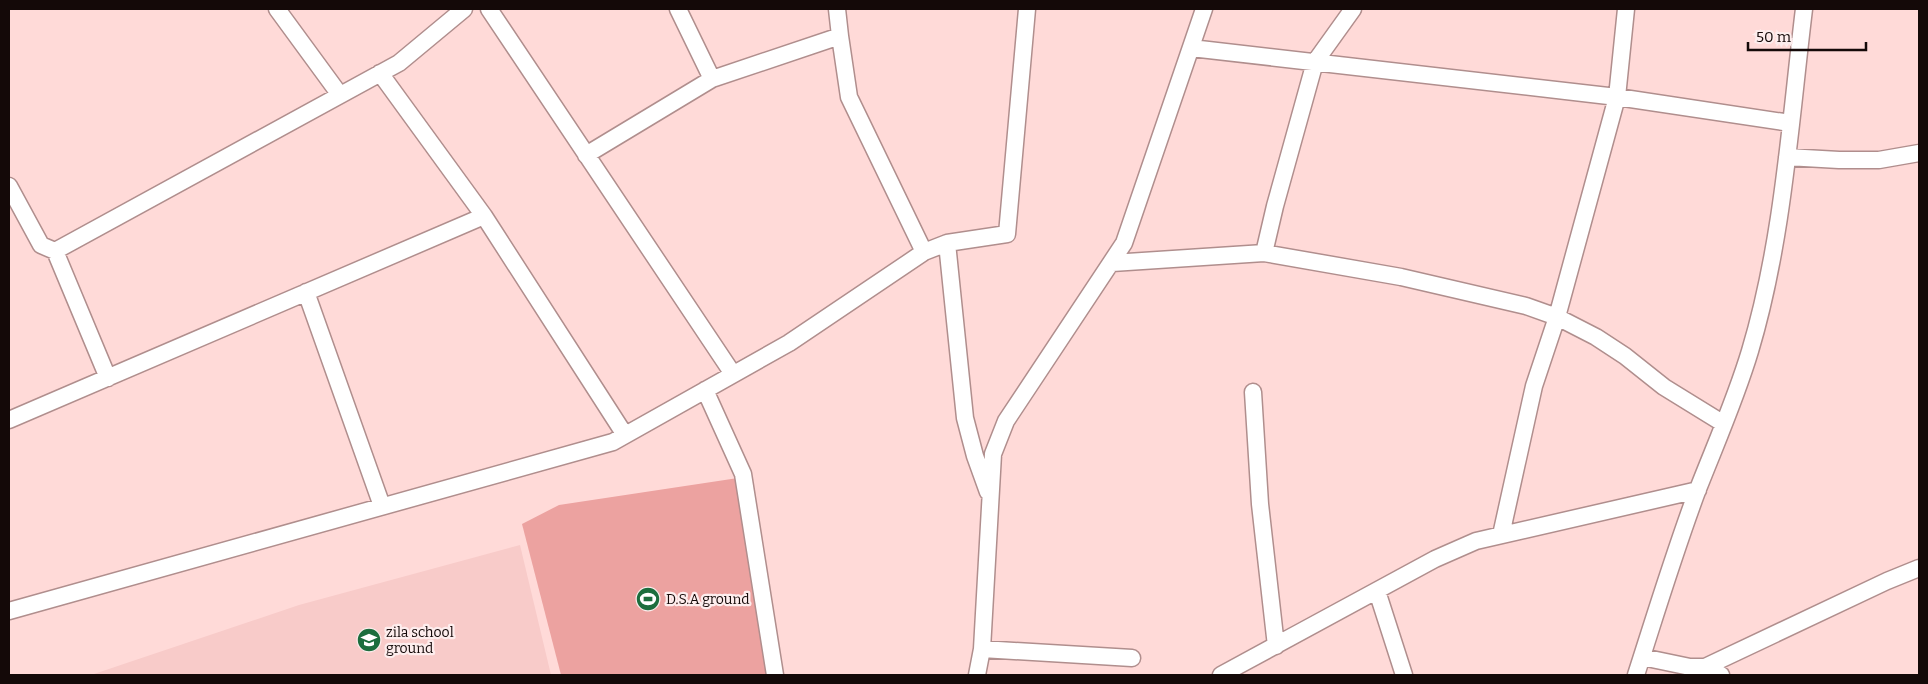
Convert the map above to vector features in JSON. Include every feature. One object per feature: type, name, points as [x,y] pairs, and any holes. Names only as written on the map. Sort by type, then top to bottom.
[{"type":"street","points":[[277,9],[340,95]]},
{"type":"street","points":[[55,251],[399,63],[464,9]]},
{"type":"street","points":[[489,9],[733,374]]},
{"type":"street","points":[[678,9],[712,79]]},
{"type":"street","points":[[837,9],[849,97],[924,252]]},
{"type":"street","points":[[9,611],[613,442],[789,343],[924,252],[947,243],[1007,234],[1027,9]]},
{"type":"street","points":[[977,675],[982,649],[993,454],[1006,421],[1124,243],[1204,9]]},
{"type":"street","points":[[1264,253],[1315,62],[1353,9]]},
{"type":"street","points":[[1501,535],[1534,386],[1557,318],[1617,97],[1626,9]]},
{"type":"street","points":[[1636,675],[1698,490],[1750,351],[1768,279],[1787,157],[1804,9]]},
{"type":"street","points":[[586,156],[712,79],[840,36]]},
{"type":"street","points":[[1191,48],[1617,97],[1790,123]]},
{"type":"street","points":[[380,73],[484,216],[626,435]]},
{"type":"street","points":[[1787,157],[1879,160],[1919,153]]},
{"type":"street","points":[[9,186],[41,245],[55,251],[108,378]]},
{"type":"street","points":[[9,420],[484,216]]},
{"type":"street","points":[[947,243],[965,418],[975,456],[990,499]]},
{"type":"street","points":[[1112,263],[1264,253],[1401,277],[1526,306],[1557,318],[1596,337],[1625,356],[1664,387],[1724,424]]},
{"type":"street","points":[[306,292],[382,506]]},
{"type":"street","points":[[705,390],[743,474],[775,675]]},
{"type":"street","points":[[1253,392],[1260,504],[1276,646]]},
{"type":"street","points":[[1222,675],[1434,559],[1476,541],[1698,490]]},
{"type":"street","points":[[1642,657],[1690,667],[1705,667],[1919,568]]},
{"type":"street","points":[[1377,591],[1398,673]]},
{"type":"street","points":[[982,649],[1132,658]]},
{"type":"street","points":[[1705,667],[1722,675]]},
{"type":"shaded area","name":"D.S.A ground","points":[[738,478],[767,675],[561,675],[522,524],[559,505]]},
{"type":"shaded area","name":"zila school ground","points":[[520,545],[551,675],[91,675],[299,605]]},
{"type":"place","name":"D.S.A ground","points":[[648,599]]},
{"type":"place","name":"zila school ground","points":[[369,640]]}]
